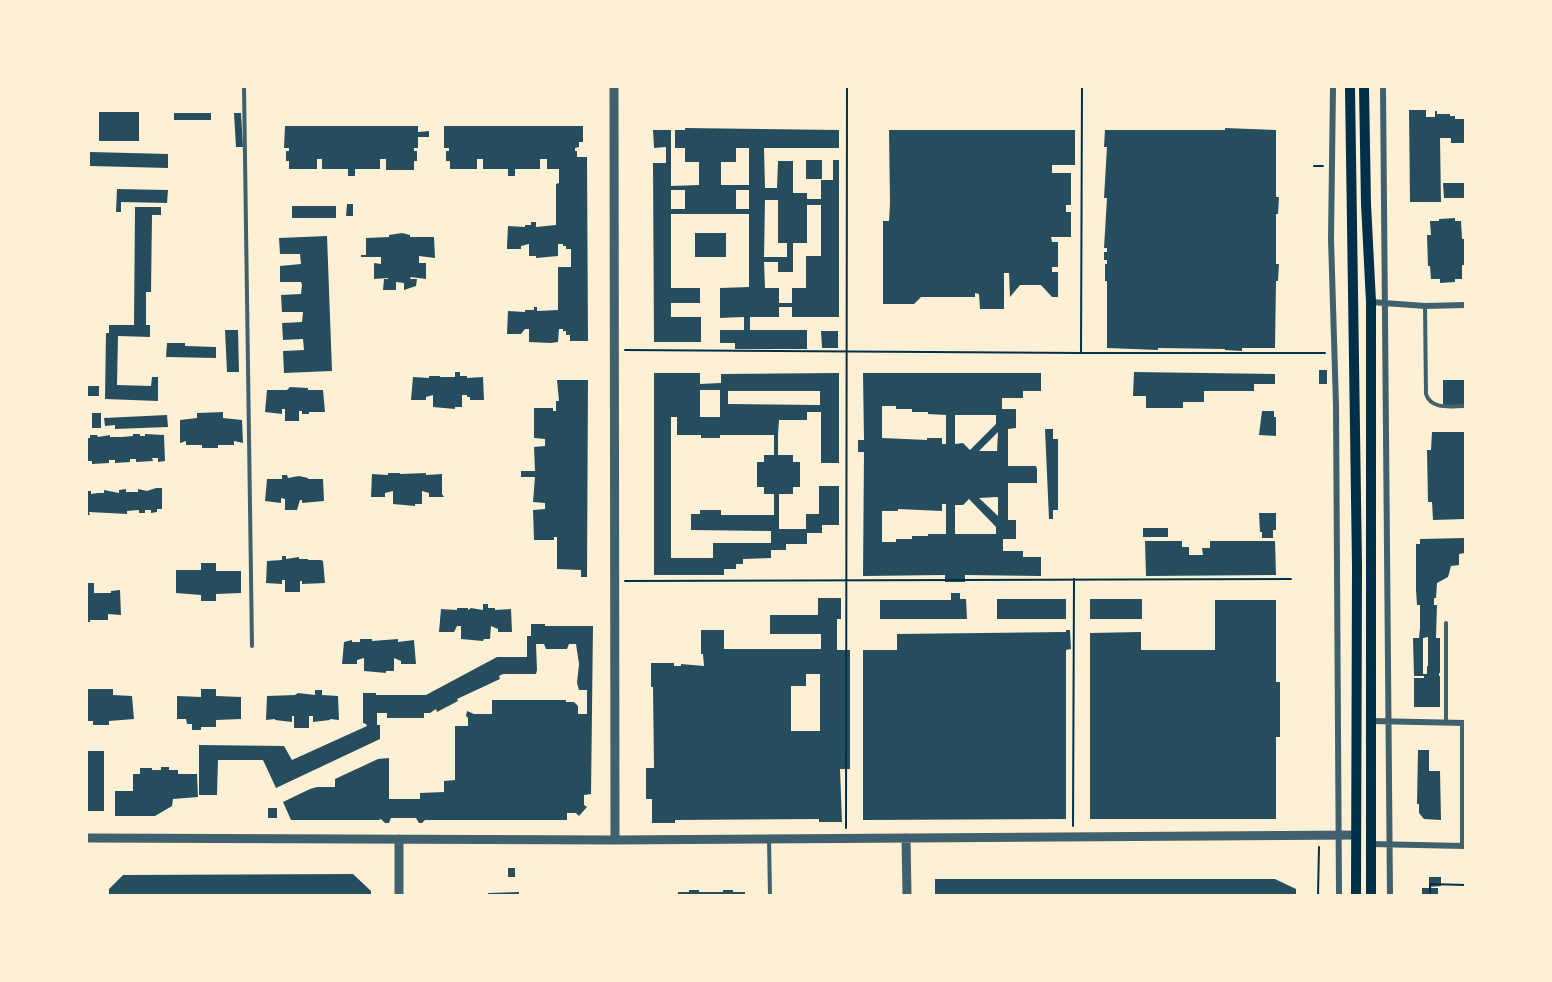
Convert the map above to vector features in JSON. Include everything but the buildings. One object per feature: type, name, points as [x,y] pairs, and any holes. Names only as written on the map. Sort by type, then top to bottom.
[{"type":"main road","points":[[1350,87],[1357,566],[1356,895]]},
{"type":"main road","points":[[1364,87],[1366,204],[1371,302],[1371,895]]},
{"type":"street","points":[[614,87],[615,840]]},
{"type":"street","points":[[1333,87],[1331,239],[1335,353],[1339,895]]},
{"type":"street","points":[[1383,87],[1390,895]]},
{"type":"street","points":[[1371,302],[1425,306],[1465,305]]},
{"type":"street","points":[[1370,721],[1463,723]]},
{"type":"street","points":[[87,838],[615,840],[1356,835]]},
{"type":"street","points":[[906,838],[907,895]]},
{"type":"street","points":[[399,839],[399,895]]},
{"type":"street","points":[[1370,844],[1464,846]]},
{"type":"lane","points":[[244,87],[252,646]]},
{"type":"lane","points":[[1425,306],[1428,401],[1434,405],[1465,406]]},
{"type":"lane","points":[[1446,623],[1446,723]]},
{"type":"lane","points":[[1463,723],[1464,846]]},
{"type":"lane","points":[[769,838],[770,895]]},
{"type":"path","points":[[846,838],[847,87]]},
{"type":"path","points":[[1081,353],[1082,87]]},
{"type":"path","points":[[615,350],[1335,353]]},
{"type":"path","points":[[1073,837],[1074,579]]},
{"type":"path","points":[[615,581],[1291,579]]},
{"type":"path","points":[[1318,895],[1320,836]]},
{"type":"path","points":[[1431,895],[1431,885],[1465,885]]}]
